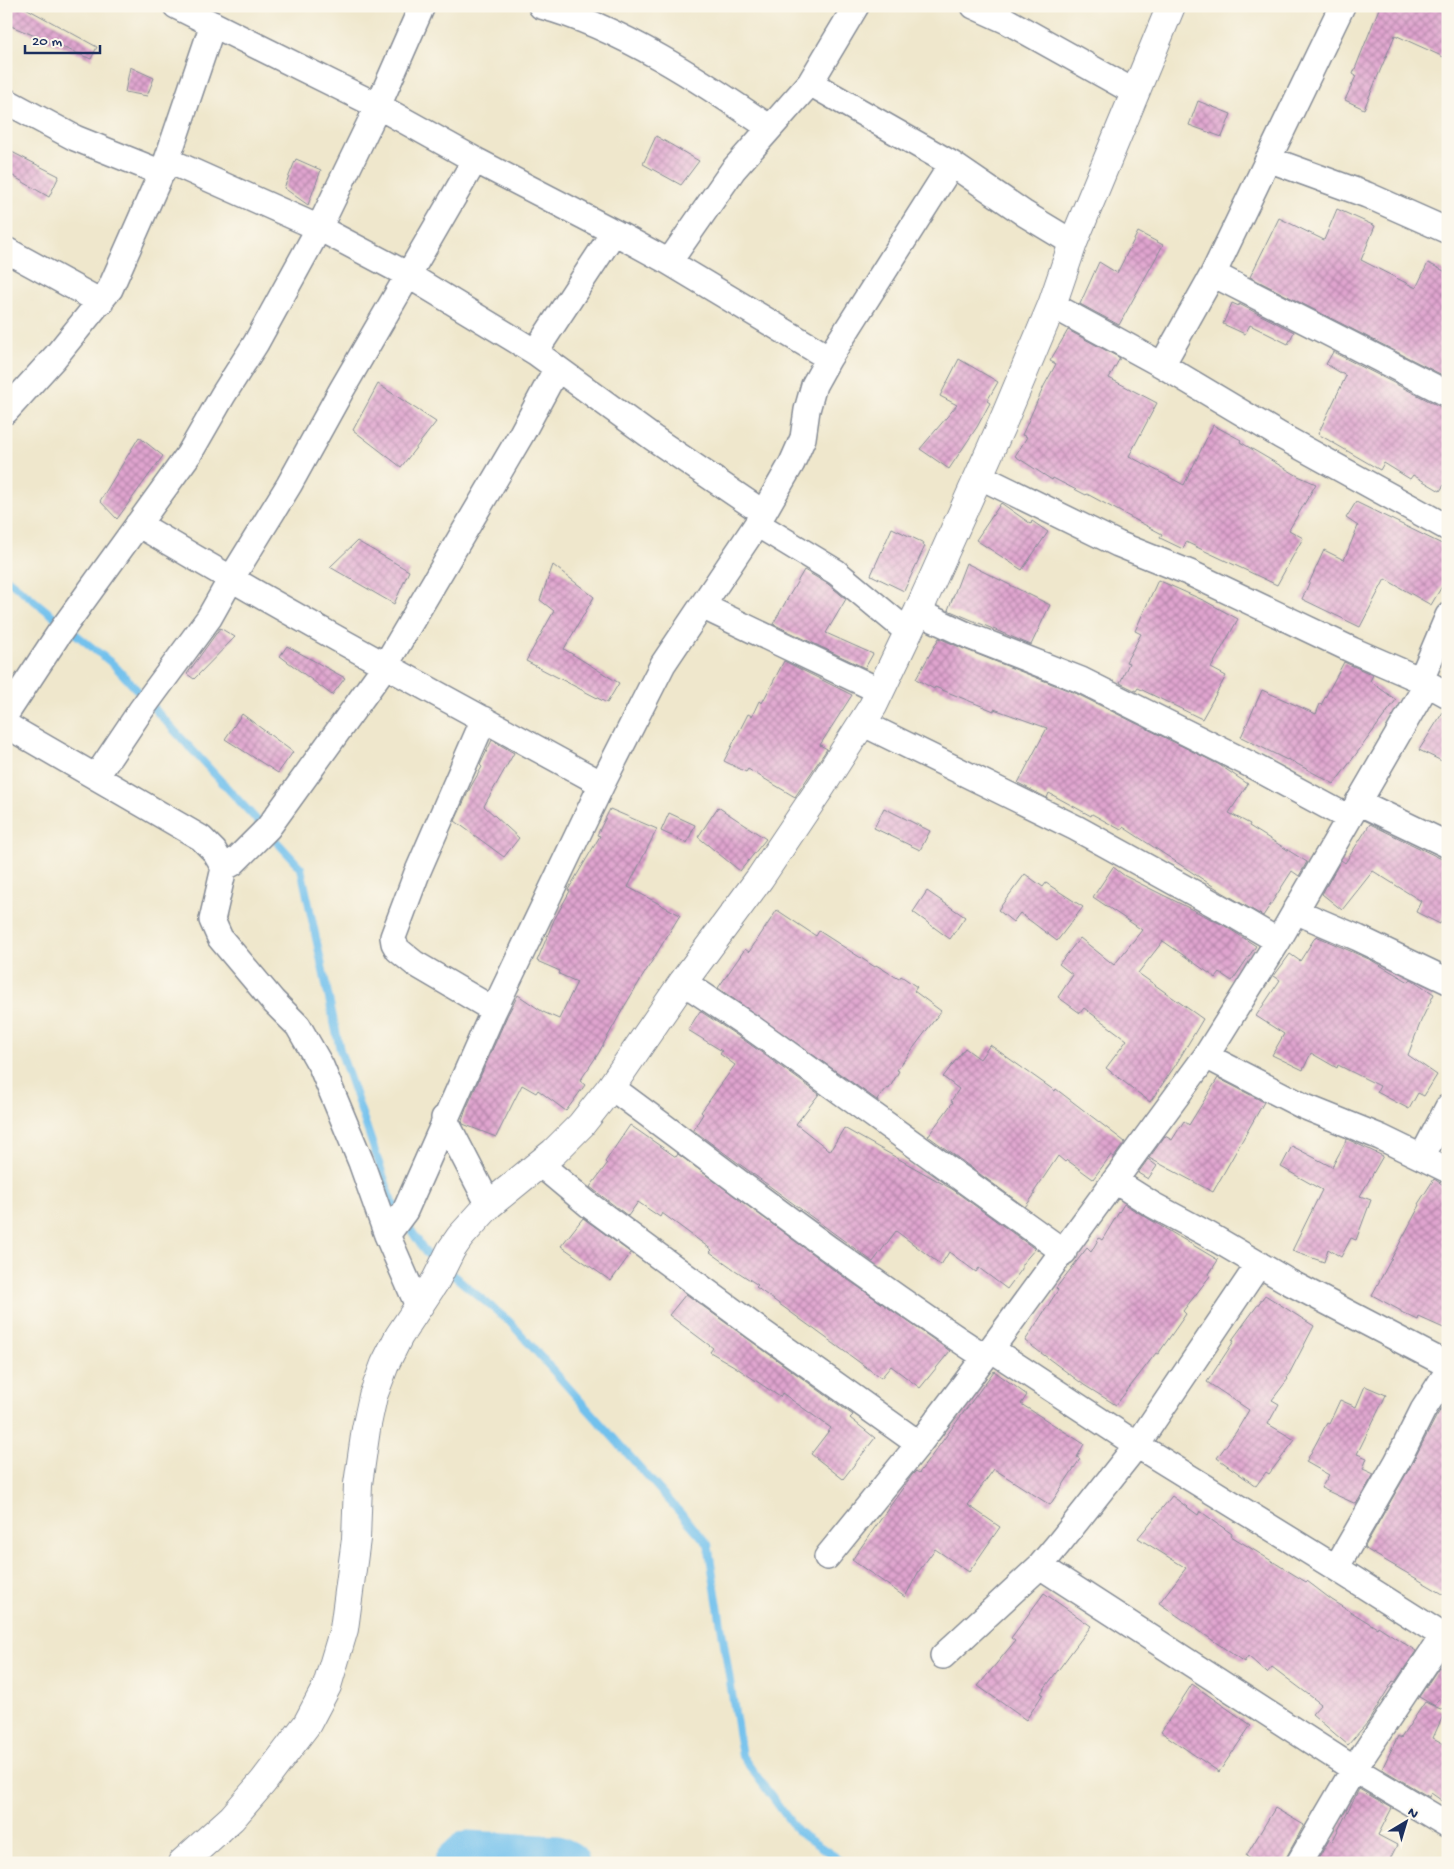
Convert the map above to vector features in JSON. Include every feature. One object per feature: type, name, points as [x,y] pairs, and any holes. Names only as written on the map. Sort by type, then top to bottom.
[{"type":"street","points":[[6,714],[63,628],[189,454],[256,343],[318,228],[378,106],[422,6]]},
{"type":"street","points":[[541,6],[563,12],[590,23],[639,47],[711,87],[770,128]]},
{"type":"street","points":[[669,262],[733,170],[810,82],[856,6]]},
{"type":"street","points":[[974,6],[1007,21],[1136,93]]},
{"type":"street","points":[[182,1863],[232,1818],[263,1782],[306,1724],[327,1686],[344,1629],[356,1539],[358,1484],[366,1428],[373,1396],[384,1364],[418,1306],[436,1280],[450,1250],[489,1205],[540,1164],[581,1125],[611,1087],[683,982],[760,878],[862,723],[880,692],[979,476],[1052,305],[1073,243],[1171,6]]},
{"type":"street","points":[[1162,365],[1213,274],[1342,6]]},
{"type":"street","points":[[186,8],[213,24],[378,106],[614,232],[669,262],[829,358]]},
{"type":"street","points":[[6,411],[56,357],[110,290],[165,166],[213,24]]},
{"type":"street","points":[[810,82],[952,164],[1025,214],[1073,243]]},
{"type":"street","points":[[6,101],[75,138],[165,166],[318,228],[408,275],[535,352],[611,406],[759,518],[836,572],[913,622],[969,636],[1081,680],[1253,766],[1353,810],[1448,845]]},
{"type":"street","points":[[1268,159],[1367,195],[1448,231]]},
{"type":"street","points":[[96,777],[145,705],[209,618],[289,485],[408,275],[476,160]]},
{"type":"street","points":[[396,1224],[494,1010],[602,784],[664,664],[759,518],[792,463],[803,438],[807,410],[814,385],[829,358],[952,164]]},
{"type":"street","points":[[535,352],[614,232]]},
{"type":"street","points":[[6,250],[101,302]]},
{"type":"street","points":[[1213,274],[1448,394]]},
{"type":"street","points":[[1052,305],[1162,365],[1281,436],[1448,528]]},
{"type":"street","points":[[224,868],[233,863],[263,834],[384,666],[521,435],[557,368]]},
{"type":"street","points":[[979,476],[1118,544],[1190,573],[1432,686]]},
{"type":"street","points":[[138,524],[384,666],[602,784]]},
{"type":"street","points":[[702,606],[880,692]]},
{"type":"street","points":[[827,1557],[919,1444],[988,1353],[1064,1252],[1206,1056],[1278,941],[1353,810],[1432,686],[1448,616]]},
{"type":"street","points":[[484,719],[417,873],[393,937],[398,950],[414,963],[494,1010]]},
{"type":"street","points":[[862,723],[1076,828],[1278,941]]},
{"type":"street","points":[[6,725],[201,838],[214,851],[224,868],[212,920],[220,938],[303,1034],[325,1075],[361,1162],[396,1224],[418,1306]]},
{"type":"street","points":[[1296,910],[1448,981]]},
{"type":"street","points":[[683,982],[752,1028],[1064,1252]]},
{"type":"street","points":[[1206,1056],[1303,1106],[1380,1137],[1448,1170]]},
{"type":"street","points":[[611,1087],[946,1332],[988,1353],[1446,1637],[1354,1769],[1299,1863]]},
{"type":"street","points":[[1422,1157],[1448,1107]]},
{"type":"street","points":[[444,1118],[489,1205]]},
{"type":"street","points":[[540,1164],[589,1205],[919,1444]]},
{"type":"street","points":[[1115,1181],[1153,1206],[1352,1316],[1448,1365]]},
{"type":"street","points":[[944,1656],[1040,1566],[1137,1445],[1259,1264]]},
{"type":"street","points":[[1336,1568],[1397,1462],[1423,1410],[1448,1371]]},
{"type":"street","points":[[1040,1566],[1354,1769],[1448,1825]]},
{"type":"building","points":[[6,6],[22,6],[97,47],[91,59],[6,24]]},
{"type":"building","points":[[1380,6],[1448,6],[1448,59],[1395,35],[1364,109],[1345,100],[1356,76],[1353,74]]},
{"type":"building","points":[[130,67],[154,78],[147,96],[125,92]]},
{"type":"building","points":[[1198,101],[1231,114],[1222,137],[1189,125]]},
{"type":"building","points":[[656,136],[699,161],[681,185],[643,164]]},
{"type":"building","points":[[6,149],[59,176],[49,197],[6,172]]},
{"type":"building","points":[[296,159],[321,170],[308,205],[284,188]]},
{"type":"building","points":[[1337,209],[1375,226],[1361,260],[1416,288],[1428,263],[1448,273],[1448,378],[1250,277],[1279,218],[1324,240]]},
{"type":"building","points":[[1138,232],[1163,245],[1119,325],[1080,304],[1099,262],[1117,273]]},
{"type":"building","points":[[1232,303],[1239,306],[1239,304],[1294,332],[1288,344],[1250,325],[1245,334],[1223,324]]},
{"type":"building","points":[[1068,330],[1120,358],[1109,378],[1157,403],[1129,456],[1184,485],[1213,425],[1241,440],[1240,442],[1298,476],[1316,484],[1289,530],[1303,538],[1277,585],[1186,542],[1183,549],[1160,538],[1162,534],[1087,494],[1053,478],[1052,480],[1015,456],[1027,437],[1022,435],[1056,364],[1050,361]]},
{"type":"building","points":[[1333,352],[1441,407],[1448,408],[1448,479],[1440,491],[1413,475],[1410,479],[1384,463],[1380,470],[1318,434],[1346,376],[1326,364]]},
{"type":"building","points":[[959,359],[998,382],[987,401],[990,403],[977,427],[949,469],[920,449],[957,405],[940,396]]},
{"type":"building","points":[[378,384],[436,422],[401,467],[353,430]]},
{"type":"building","points":[[139,437],[163,456],[117,519],[100,501]]},
{"type":"building","points":[[1356,502],[1448,547],[1448,576],[1431,605],[1385,579],[1360,627],[1302,599],[1324,550],[1344,560],[1358,526],[1346,518]]},
{"type":"building","points":[[1001,503],[1031,524],[1032,521],[1048,532],[1022,570],[976,540]]},
{"type":"building","points":[[892,528],[924,543],[923,545],[925,546],[904,591],[871,575]]},
{"type":"building","points":[[357,541],[409,571],[394,604],[330,567]]},
{"type":"building","points":[[966,563],[1050,605],[1031,645],[948,610]]},
{"type":"building","points":[[553,565],[594,597],[564,649],[619,683],[607,703],[526,661],[554,611],[540,600]]},
{"type":"building","points":[[804,570],[828,584],[846,599],[826,633],[873,654],[865,668],[773,624]]},
{"type":"building","points":[[1158,580],[1205,601],[1238,619],[1211,668],[1226,676],[1202,719],[1138,688],[1136,691],[1120,683],[1129,663],[1126,662],[1141,634],[1135,631]]},
{"type":"building","points":[[220,628],[235,637],[194,679],[187,674]]},
{"type":"building","points":[[939,638],[1075,693],[1218,764],[1248,784],[1229,813],[1250,824],[1249,826],[1307,862],[1299,876],[1292,871],[1263,916],[1222,892],[1123,827],[1121,830],[1049,793],[1047,798],[1018,783],[1047,728],[994,709],[994,711],[935,687],[934,689],[916,679]]},
{"type":"building","points":[[287,646],[345,678],[332,695],[280,656]]},
{"type":"building","points":[[784,661],[852,695],[820,745],[827,749],[795,797],[748,769],[746,772],[724,761],[748,714],[752,716],[759,701],[762,703]]},
{"type":"building","points":[[1344,662],[1373,675],[1370,681],[1396,700],[1334,784],[1288,759],[1241,737],[1262,690],[1316,714]]},
{"type":"building","points":[[1445,709],[1448,709],[1448,764],[1419,750]]},
{"type":"building","points":[[242,714],[293,752],[278,773],[225,739]]},
{"type":"building","points":[[492,740],[514,753],[484,806],[519,838],[504,857],[455,821],[482,767],[480,765]]},
{"type":"building","points":[[718,807],[766,839],[740,871],[698,837]]},
{"type":"building","points":[[884,808],[930,831],[920,850],[874,828]]},
{"type":"building","points":[[610,809],[657,829],[628,887],[680,915],[580,1081],[585,1085],[566,1111],[538,1090],[536,1093],[522,1085],[496,1137],[463,1124],[462,1121],[466,1109],[518,995],[543,1012],[559,1019],[577,982],[559,974],[560,971],[537,961],[554,920],[570,891],[568,890],[600,836],[597,835]]},
{"type":"building","points":[[669,813],[695,825],[687,843],[661,831]]},
{"type":"building","points":[[1370,824],[1448,862],[1448,909],[1440,924],[1416,912],[1421,901],[1373,871],[1342,910],[1322,894],[1341,860],[1345,863]]},
{"type":"building","points":[[1113,867],[1125,876],[1225,926],[1256,946],[1232,981],[1220,973],[1216,978],[1163,941],[1138,973],[1203,1019],[1175,1066],[1150,1102],[1106,1068],[1127,1040],[1084,1008],[1080,1013],[1058,997],[1073,975],[1059,964],[1080,938],[1114,965],[1142,930],[1093,897]]},
{"type":"building","points":[[1025,874],[1043,887],[1046,883],[1083,907],[1057,941],[1020,913],[1013,922],[998,910]]},
{"type":"building","points":[[927,891],[965,917],[950,939],[913,912]]},
{"type":"building","points":[[777,910],[816,936],[819,931],[875,967],[876,965],[899,979],[901,976],[917,987],[914,991],[941,1011],[897,1070],[899,1071],[889,1089],[887,1088],[877,1100],[718,988],[745,949],[749,952]]},
{"type":"building","points":[[1316,936],[1371,960],[1409,982],[1411,979],[1434,994],[1408,1055],[1437,1075],[1424,1096],[1418,1093],[1409,1109],[1377,1092],[1380,1086],[1338,1065],[1337,1068],[1311,1053],[1303,1070],[1272,1055],[1284,1034],[1256,1016],[1280,980],[1274,976],[1290,954],[1300,961]]},
{"type":"building","points":[[700,1011],[819,1094],[796,1124],[830,1151],[844,1128],[952,1189],[1035,1249],[1022,1264],[1022,1269],[1007,1289],[979,1268],[976,1272],[949,1252],[941,1265],[896,1231],[873,1262],[693,1130],[703,1114],[701,1112],[735,1065],[720,1054],[722,1051],[688,1030]]},
{"type":"building","points":[[990,1045],[1055,1091],[1056,1089],[1125,1142],[1114,1157],[1111,1155],[1093,1179],[1067,1160],[1065,1162],[1058,1156],[1025,1207],[928,1136],[953,1102],[951,1101],[959,1089],[943,1077],[965,1048],[980,1059]]},
{"type":"building","points":[[1218,1078],[1264,1102],[1213,1192],[1149,1158],[1165,1136],[1172,1140],[1184,1121],[1189,1125]]},
{"type":"building","points":[[630,1125],[676,1157],[678,1154],[834,1270],[950,1351],[920,1388],[891,1366],[881,1378],[756,1287],[758,1285],[710,1252],[712,1250],[662,1213],[660,1217],[638,1202],[628,1216],[590,1187],[607,1164],[605,1162]]},
{"type":"building","points":[[1347,1139],[1383,1156],[1360,1196],[1371,1200],[1356,1240],[1351,1238],[1341,1257],[1328,1249],[1324,1262],[1292,1251],[1322,1190],[1281,1167],[1292,1146],[1332,1167]]},
{"type":"building","points":[[1148,1159],[1157,1166],[1148,1179],[1138,1173]]},
{"type":"building","points":[[1434,1179],[1448,1188],[1448,1330],[1419,1317],[1418,1320],[1372,1295],[1420,1205],[1418,1204]]},
{"type":"building","points":[[1124,1204],[1218,1260],[1209,1274],[1210,1276],[1183,1311],[1186,1314],[1158,1354],[1156,1353],[1116,1405],[1084,1385],[1025,1341],[1058,1290],[1056,1288],[1087,1248],[1091,1252],[1099,1238],[1102,1240]]},
{"type":"building","points":[[583,1218],[631,1253],[611,1281],[561,1246]]},
{"type":"building","points":[[686,1294],[853,1415],[850,1418],[875,1438],[843,1479],[811,1454],[831,1428],[782,1393],[780,1397],[710,1352],[713,1348],[669,1315]]},
{"type":"building","points":[[1265,1295],[1314,1326],[1288,1379],[1272,1400],[1279,1404],[1268,1424],[1295,1440],[1269,1474],[1266,1472],[1256,1486],[1217,1458],[1249,1410],[1207,1382],[1234,1341],[1232,1340]]},
{"type":"building","points":[[994,1371],[1027,1395],[1021,1404],[1084,1444],[1077,1457],[1080,1459],[1050,1505],[994,1469],[968,1505],[1000,1527],[969,1572],[935,1549],[919,1571],[905,1597],[852,1560],[912,1475],[916,1471],[919,1473]]},
{"type":"building","points":[[1365,1386],[1386,1395],[1357,1454],[1367,1458],[1363,1469],[1374,1474],[1356,1504],[1321,1488],[1329,1475],[1306,1462],[1327,1423],[1329,1424],[1340,1400],[1356,1407]]},
{"type":"building","points":[[1448,1398],[1448,1597],[1364,1548]]},
{"type":"building","points":[[1172,1496],[1198,1515],[1200,1511],[1232,1534],[1231,1536],[1307,1581],[1332,1600],[1377,1628],[1378,1626],[1416,1651],[1395,1682],[1393,1681],[1368,1722],[1348,1745],[1312,1714],[1321,1704],[1272,1667],[1267,1673],[1248,1656],[1244,1662],[1159,1603],[1186,1568],[1138,1538]]},
{"type":"building","points":[[1044,1593],[1091,1626],[1041,1693],[1043,1694],[1026,1720],[978,1686],[1015,1641],[1011,1638]]},
{"type":"building","points":[[1439,1667],[1448,1673],[1448,1686],[1435,1706],[1419,1697]]},
{"type":"building","points":[[1192,1684],[1251,1725],[1219,1772],[1161,1732]]},
{"type":"building","points":[[1425,1702],[1445,1711],[1433,1738],[1448,1746],[1448,1805],[1431,1793],[1429,1797],[1382,1769],[1398,1736],[1401,1738]]},
{"type":"building","points":[[1359,1789],[1392,1808],[1378,1835],[1397,1845],[1388,1863],[1316,1863],[1329,1840],[1332,1842]]},
{"type":"building","points":[[1275,1808],[1304,1825],[1285,1863],[1257,1863],[1246,1856]]},
{"type":"waterway","points":[[6,578],[114,665],[301,868],[340,1050],[392,1201],[426,1253],[510,1322],[708,1544],[742,1756],[798,1832],[845,1863]]},
{"type":"waterway","points":[[457,1863],[468,1853],[557,1858],[567,1863]]}]
